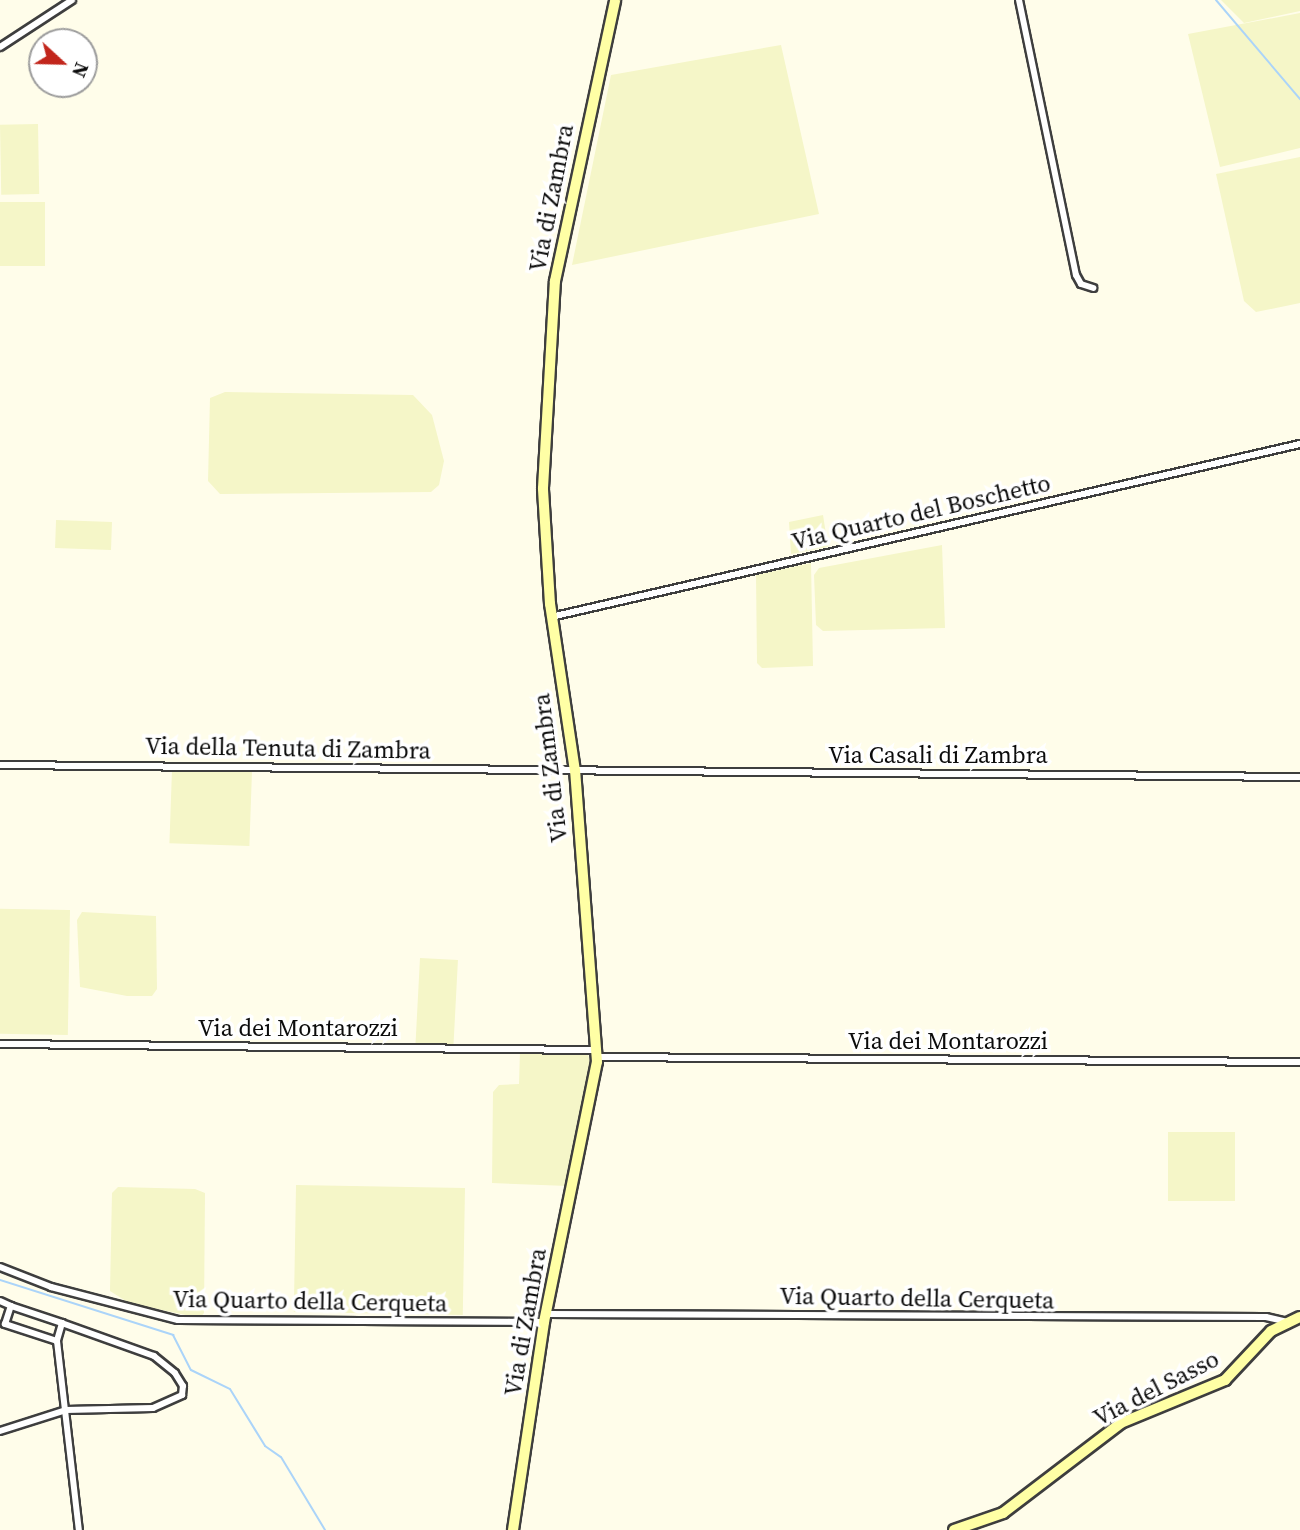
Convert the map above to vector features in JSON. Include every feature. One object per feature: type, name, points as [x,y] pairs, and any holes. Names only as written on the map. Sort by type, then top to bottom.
[{"type":"street","points":[[0,47],[72,0]]},
{"type":"street","points":[[1019,0],[1076,275],[1081,284],[1093,288]]},
{"type":"street","name":"Via di Zambra","points":[[513,1530],[545,1318],[597,1053],[575,771],[551,617],[543,488],[554,295],[570,197],[617,1]]},
{"type":"street","name":"Via Quarto del Boschetto","points":[[551,617],[1300,444]]},
{"type":"street","name":"Via della Tenuta di Zambra","points":[[0,765],[575,771]]},
{"type":"street","name":"Via Casali di Zambra","points":[[575,771],[1300,777]]},
{"type":"street","name":"Via dei Montarozzi","points":[[0,1044],[1300,1062]]},
{"type":"street","name":"Via Quarto della Cerqueta","points":[[0,1267],[51,1287],[185,1321],[1266,1317],[1287,1322]]},
{"type":"street","points":[[0,1301],[150,1353],[172,1369],[184,1390],[179,1400],[160,1407],[66,1410],[0,1430]]},
{"type":"street","points":[[10,1306],[2,1325],[57,1341]]},
{"type":"street","name":"Via del Sasso","points":[[954,1530],[1003,1513],[1124,1421],[1228,1378],[1266,1336],[1300,1317]]},
{"type":"street","points":[[62,1323],[57,1341],[79,1530]]},
{"type":"green space","points":[[1221,0],[1300,0],[1300,11],[1244,23]]},
{"type":"green space","points":[[1300,13],[1300,148],[1220,167],[1188,34]]},
{"type":"green space","points":[[781,45],[819,214],[572,265],[611,75]]},
{"type":"green space","points":[[38,124],[39,194],[1,195],[0,125]]},
{"type":"green space","points":[[1300,157],[1300,303],[1256,312],[1244,301],[1216,174]]},
{"type":"green space","points":[[0,202],[45,202],[45,266],[0,266]]},
{"type":"green space","points":[[225,392],[413,395],[432,415],[444,461],[439,485],[431,492],[220,494],[208,481],[210,398]]},
{"type":"green space","points":[[823,515],[828,547],[791,554],[789,522]]},
{"type":"green space","points":[[56,520],[112,522],[111,550],[55,548]]},
{"type":"green space","points":[[942,545],[945,628],[823,631],[816,625],[814,575],[819,568]]},
{"type":"green space","points":[[811,563],[813,666],[762,668],[757,663],[756,575]]},
{"type":"green space","points":[[172,768],[252,771],[249,846],[169,843]]},
{"type":"green space","points":[[0,909],[70,910],[68,1035],[0,1034]]},
{"type":"green space","points":[[82,912],[156,916],[157,989],[152,996],[127,996],[80,987],[77,920]]},
{"type":"green space","points":[[420,958],[458,960],[453,1046],[415,1044]]},
{"type":"green space","points":[[520,1051],[588,1055],[592,1067],[568,1186],[492,1183],[493,1092],[499,1085],[519,1084]]},
{"type":"green space","points":[[1168,1132],[1235,1132],[1235,1201],[1168,1201]]},
{"type":"green space","points":[[296,1185],[465,1188],[463,1315],[294,1312]]},
{"type":"green space","points":[[118,1187],[195,1189],[205,1193],[204,1313],[200,1318],[129,1303],[110,1291],[112,1193]]},
{"type":"waterway","points":[[1216,0],[1300,99]]},
{"type":"waterway","points":[[0,1280],[173,1335],[191,1370],[230,1389],[265,1446],[281,1457],[325,1530]]}]
